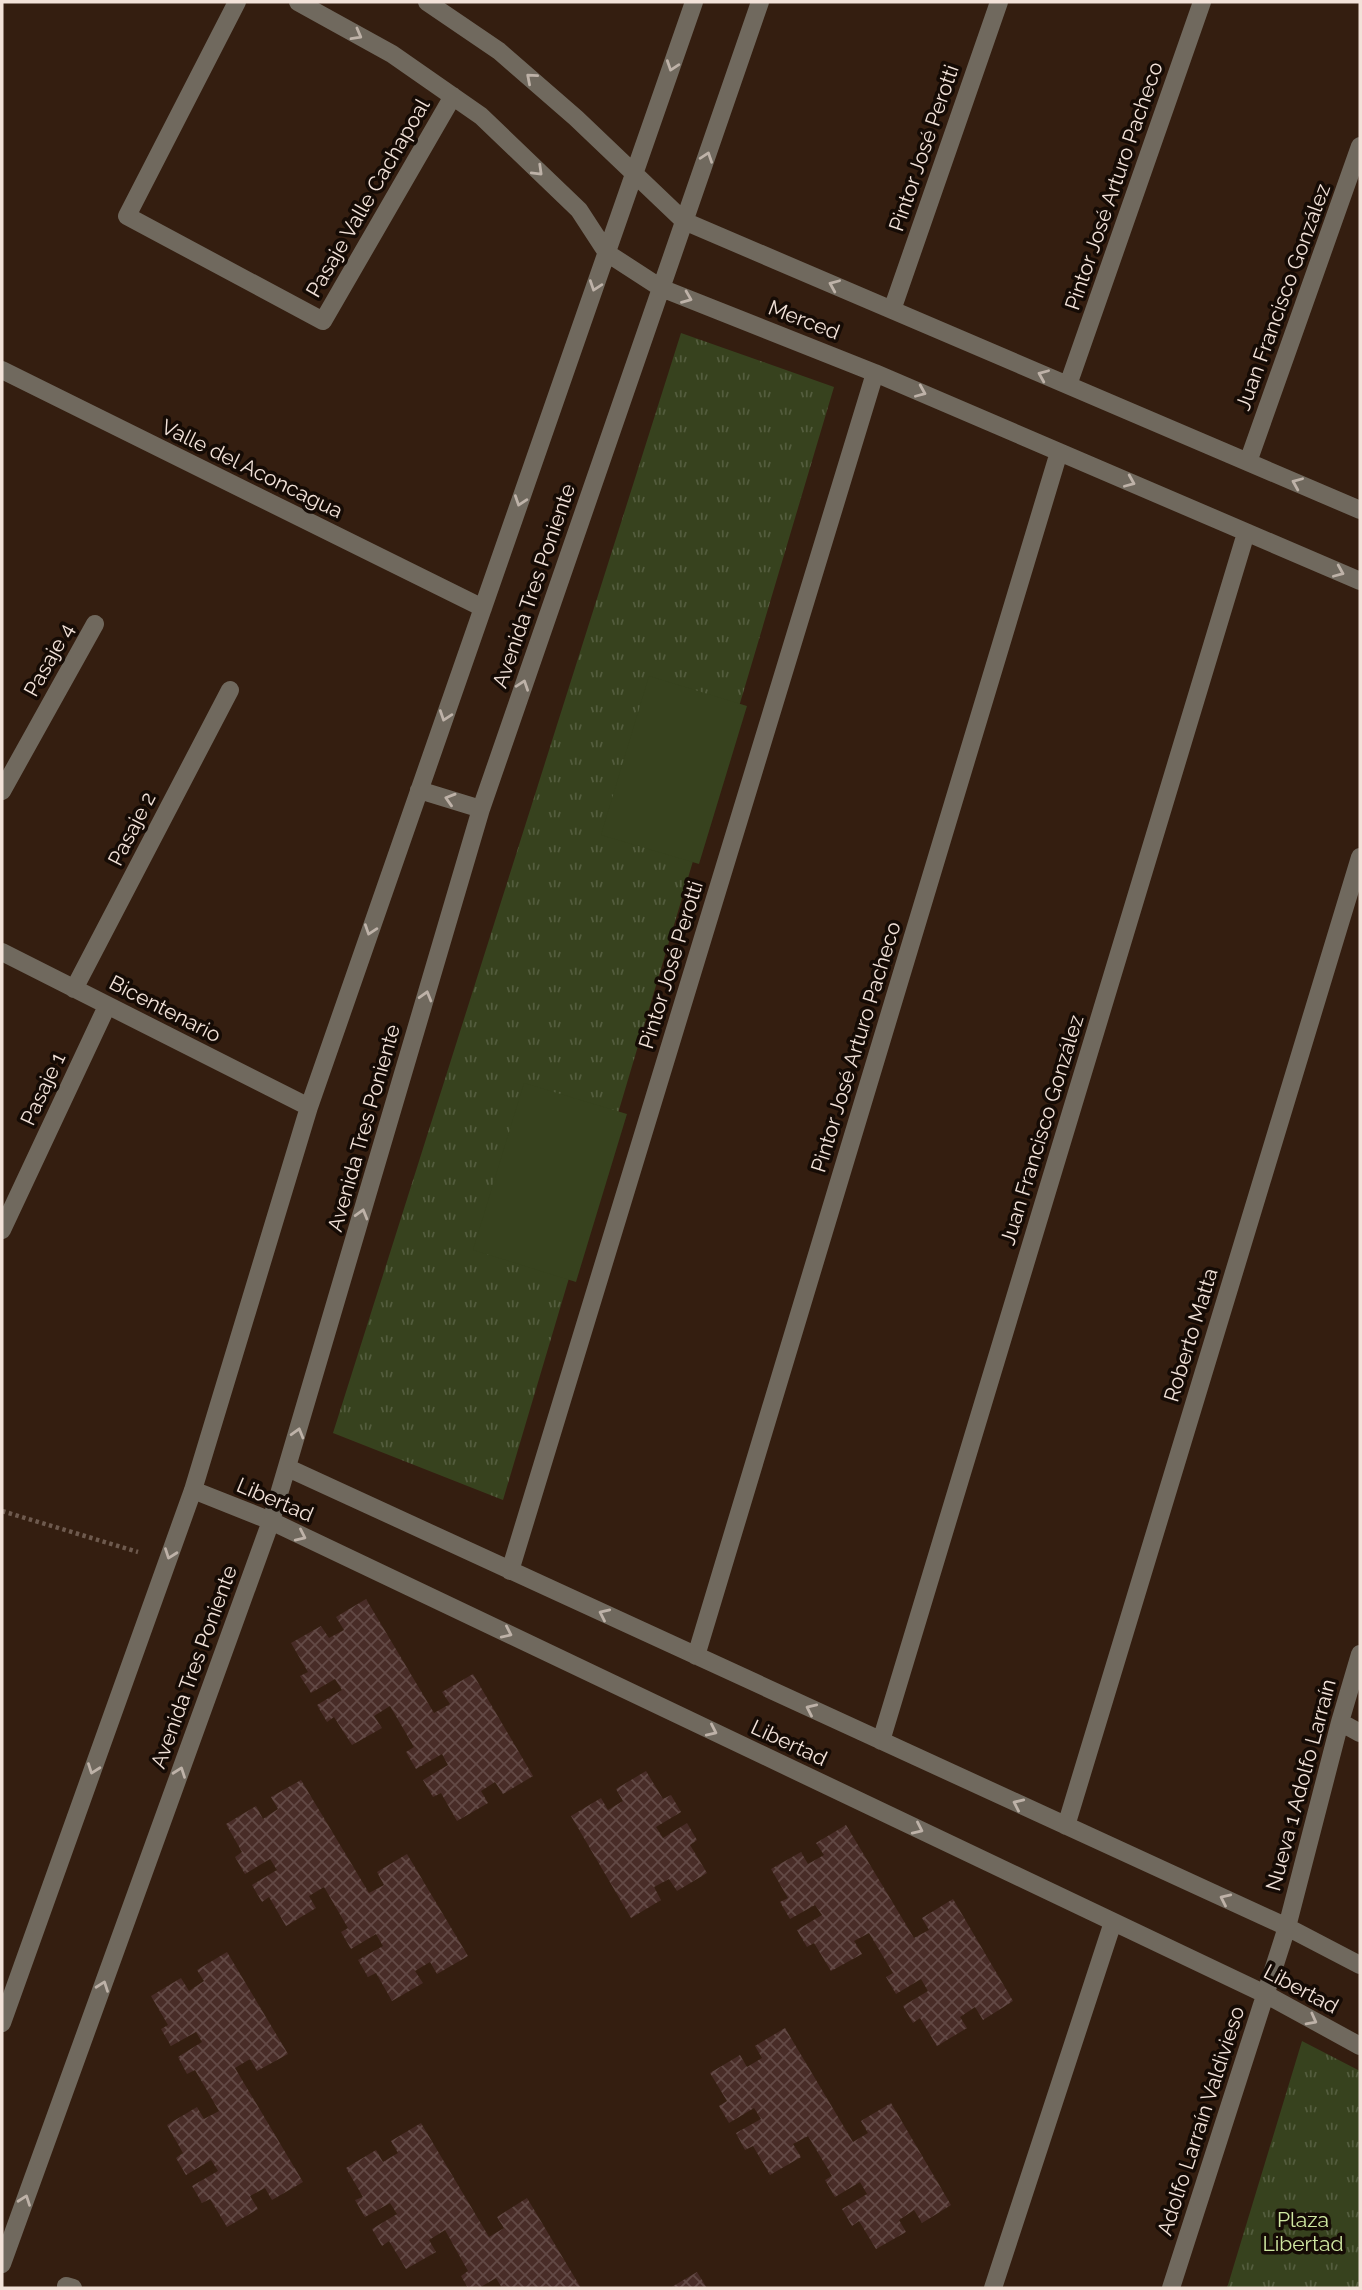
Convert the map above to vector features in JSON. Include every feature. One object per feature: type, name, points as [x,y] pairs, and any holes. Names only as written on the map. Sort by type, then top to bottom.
[{"type":"street","name":"Pasaje Valle Cachapoal","points":[[237,2],[127,216],[323,321],[453,96]]},
{"type":"street","name":"Merced","points":[[298,2],[392,54],[481,116],[579,210],[607,253],[661,288],[875,373],[1360,581]]},
{"type":"street","name":"Merced","points":[[427,2],[499,51],[576,118],[684,221],[1360,510]]},
{"type":"street","name":"Avenida Tres Poniente","points":[[2,2023],[193,1490],[309,1107],[694,2]]},
{"type":"street","name":"Avenida Tres Poniente","points":[[2,2264],[271,1521],[481,809],[760,2]]},
{"type":"street","name":"Pintor José Perotti","points":[[892,310],[999,2]]},
{"type":"street","name":"Pintor José Arturo Pacheco","points":[[1068,385],[1202,2]]},
{"type":"street","name":"Juan Francisco González","points":[[1248,462],[1360,146]]},
{"type":"street","name":"Valle del Aconcagua","points":[[2,370],[483,608]]},
{"type":"street","name":"Pintor José Perotti","points":[[510,1571],[875,373]]},
{"type":"street","name":"Pintor José Arturo Pacheco","points":[[696,1656],[1059,452]]},
{"type":"street","name":"Juan Francisco González","points":[[881,1741],[1247,533]]},
{"type":"street","name":"Pasaje 4","points":[[2,791],[94,624]]},
{"type":"street","name":"Pasaje 2","points":[[74,989],[230,690]]},
{"type":"street","points":[[419,790],[481,809]]},
{"type":"street","name":"Roberto Matta","points":[[1066,1826],[1360,857]]},
{"type":"street","name":"Bicentenario","points":[[2,952],[309,1107]]},
{"type":"street","name":"Pasaje 1","points":[[2,1230],[107,1006]]},
{"type":"street","name":"Libertad","points":[[288,1468],[1287,1927],[1360,1965]]},
{"type":"street","name":"Libertad","points":[[193,1490],[271,1521],[1265,1994],[1360,2046]]},
{"type":"street","name":"Nueva 1 Adolfo Larraín","points":[[1287,1927],[1360,1654]]},
{"type":"street","points":[[1340,1722],[1360,1733]]},
{"type":"street","points":[[993,2288],[1113,1922]]},
{"type":"street","name":"Adolfo Larraín Valdivieso","points":[[1171,2288],[1287,1927]]},
{"type":"path","points":[[2,1511],[167,1560]]},
{"type":"green space","points":[[681,333],[834,387],[503,1500],[333,1433]]},
{"type":"green space","points":[[649,676],[747,706],[699,864],[601,835]]},
{"type":"green space","points":[[524,1083],[627,1114],[576,1282],[473,1250]]},
{"type":"green space","name":"Plaza Libertad","points":[[1302,2041],[1360,2071],[1360,2288],[1227,2288]]},
{"type":"building","points":[[366,1599],[434,1713],[450,1704],[442,1692],[473,1674],[533,1776],[503,1794],[495,1782],[481,1791],[488,1803],[457,1821],[441,1793],[433,1797],[423,1780],[448,1765],[442,1754],[416,1769],[406,1752],[414,1747],[390,1706],[374,1716],[382,1728],[352,1745],[334,1717],[327,1722],[317,1705],[342,1690],[335,1679],[311,1693],[300,1676],[308,1672],[291,1643],[321,1626],[329,1638],[344,1630],[336,1617]]},
{"type":"building","points":[[646,1771],[663,1799],[671,1795],[681,1812],[656,1827],[663,1838],[687,1823],[697,1840],[690,1845],[707,1873],[677,1891],[669,1879],[654,1887],[661,1900],[631,1918],[571,1816],[601,1798],[608,1810],[623,1801],[616,1789]]},
{"type":"building","points":[[301,1780],[369,1893],[384,1885],[377,1872],[407,1854],[468,1956],[437,1974],[430,1962],[415,1971],[423,1983],[392,2001],[376,1973],[368,1977],[358,1960],[383,1946],[376,1934],[351,1949],[341,1932],[348,1928],[324,1887],[309,1896],[316,1908],[286,1926],[269,1897],[262,1902],[252,1885],[277,1870],[270,1859],[245,1874],[235,1857],[242,1852],[226,1824],[256,1806],[263,1819],[278,1809],[271,1797]]},
{"type":"building","points":[[846,1825],[914,1938],[929,1930],[922,1918],[953,1899],[1013,2001],[983,2020],[975,2007],[960,2017],[967,2028],[937,2046],[920,2018],[913,2023],[903,2006],[928,1991],[921,1979],[896,1994],[886,1977],[893,1973],[869,1933],[854,1941],[862,1954],[831,1971],[814,1943],[807,1947],[797,1930],[822,1915],[815,1905],[790,1919],[780,1902],[788,1898],[771,1869],[801,1852],[808,1864],[824,1855],[816,1843]]},
{"type":"building","points":[[227,1952],[288,2054],[257,2071],[250,2059],[235,2068],[303,2182],[272,2200],[265,2188],[250,2196],[258,2209],[227,2227],[210,2199],[202,2203],[192,2186],[218,2171],[211,2160],[186,2175],[176,2158],[183,2153],[167,2125],[197,2107],[204,2119],[219,2111],[195,2070],[187,2074],[178,2057],[202,2042],[196,2032],[171,2046],[161,2029],[168,2025],[151,1996],[181,1978],[189,1991],[204,1981],[197,1970]]},
{"type":"building","points":[[785,2028],[853,2142],[868,2133],[861,2121],[891,2103],[951,2205],[922,2223],[914,2210],[899,2220],[906,2232],[876,2249],[859,2221],[852,2226],[842,2209],[867,2194],[860,2182],[835,2197],[825,2180],[832,2176],[808,2136],[793,2144],[801,2157],[770,2175],[753,2146],[745,2150],[736,2133],[761,2119],[754,2108],[729,2123],[719,2106],[727,2101],[710,2073],[740,2055],[747,2067],[762,2058],[755,2046]]},
{"type":"building","points":[[421,2123],[489,2237],[504,2228],[497,2217],[527,2198],[581,2288],[502,2288],[496,2278],[479,2288],[468,2288],[461,2276],[468,2271],[445,2230],[429,2240],[436,2252],[406,2269],[389,2241],[382,2246],[372,2229],[397,2214],[390,2203],[365,2217],[355,2200],[363,2197],[346,2168],[376,2150],[383,2162],[398,2153],[391,2141]]},
{"type":"building","points":[[697,2272],[707,2288],[670,2288]]}]
